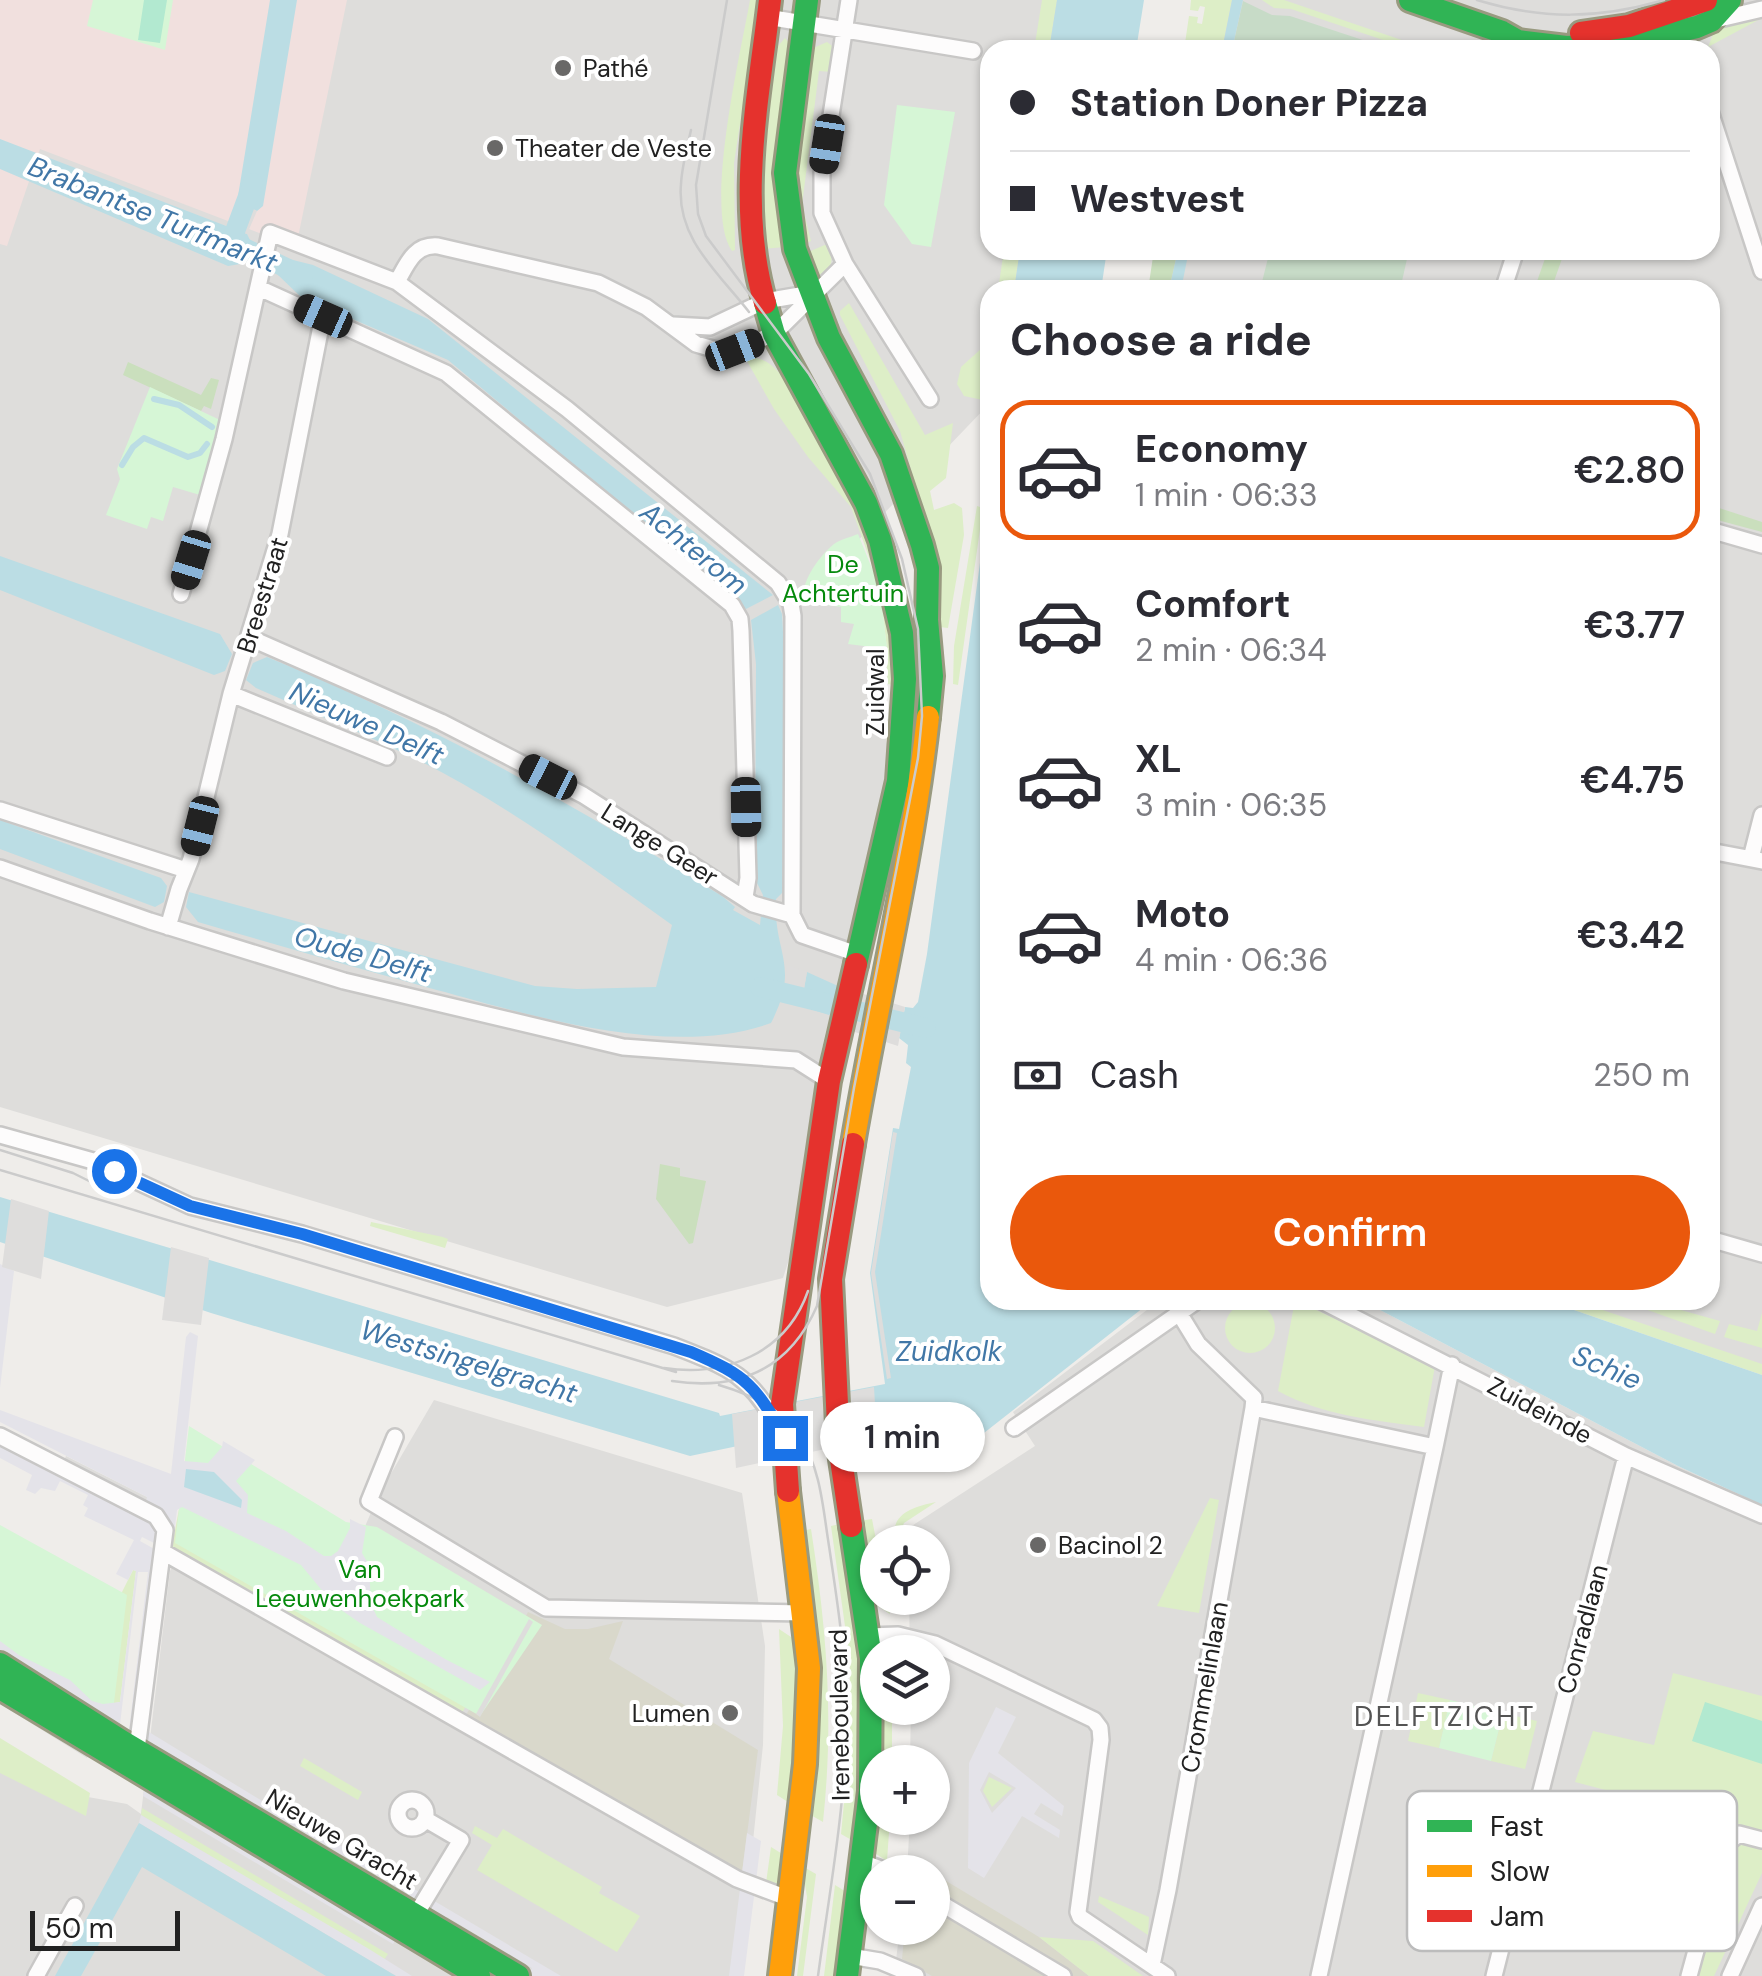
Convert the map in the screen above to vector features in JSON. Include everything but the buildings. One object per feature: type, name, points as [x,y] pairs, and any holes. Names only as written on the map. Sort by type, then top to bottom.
[{"type":"main road","name":"Zuidwal","points":[[806,0],[784,173],[795,250],[829,338],[891,454],[928,568],[932,676],[920,797],[878,998],[832,1279],[836,1394]]},
{"type":"main road","points":[[1410,0],[1515,40]]},
{"type":"main road","points":[[1581,40],[1730,0]]},
{"type":"main road","points":[[1687,40],[1708,6]]},
{"type":"main road","name":"Zuidwal","points":[[769,9],[750,170],[753,255],[774,334],[866,504],[892,579],[902,633],[904,731],[898,781],[829,1082],[775,1406]]},
{"type":"main road","name":"Ireneboulevard","points":[[836,1394],[838,1446],[868,1635]]},
{"type":"main road","name":"Ireneboulevard","points":[[775,1406],[785,1448],[804,1613],[808,1714],[780,1976]]},
{"type":"main road","points":[[0,1664],[129,1756]]},
{"type":"main road","points":[[0,1688],[129,1756]]},
{"type":"main road","name":"Ireneboulevard","points":[[863,1855],[872,1725]]},
{"type":"main road","name":"Nieuwe Gracht","points":[[129,1756],[411,1924],[518,1976]]},
{"type":"main road","name":"Ireneboulevard","points":[[848,1966],[860,1877]]},
{"type":"main road","name":"Nieuwe Gracht","points":[[411,1924],[479,1976]]},
{"type":"street","points":[[849,0],[820,198],[825,222],[845,264],[930,399]]},
{"type":"street","points":[[1708,6],[1762,9]]},
{"type":"street","points":[[769,9],[804,25],[972,51]]},
{"type":"street","points":[[1720,142],[1762,270]]},
{"type":"street","points":[[181,594],[207,504],[270,233],[396,282],[567,410],[778,583],[786,594],[793,616],[777,912],[802,934],[860,955]]},
{"type":"street","points":[[396,282],[411,256],[426,245],[598,283],[646,307],[696,344],[720,352],[774,334],[845,264]]},
{"type":"street","points":[[259,288],[446,373],[732,605],[742,631],[748,878],[745,898]]},
{"type":"street","points":[[672,325],[710,328],[765,301],[812,293]]},
{"type":"street","name":"Breestraat","points":[[186,870],[233,688],[280,534],[323,316]]},
{"type":"street","points":[[1720,533],[1762,545]]},
{"type":"street","name":"Lange Geer","points":[[248,645],[410,706],[566,786],[745,898],[777,912]]},
{"type":"street","points":[[233,688],[387,758]]},
{"type":"street","points":[[0,810],[186,870],[168,927]]},
{"type":"street","points":[[1720,853],[1757,860],[1762,814]]},
{"type":"street","points":[[0,868],[168,927],[344,982],[623,1047],[796,1060],[829,1082]]},
{"type":"street","points":[[0,1135],[92,1161],[190,1206],[302,1234],[674,1346],[736,1372],[775,1406]]},
{"type":"street","points":[[1720,1242],[1762,1254]]},
{"type":"street","points":[[1014,1428],[1183,1310]]},
{"type":"street","name":"Zuideinde","points":[[1340,1310],[1626,1456],[1762,1515]]},
{"type":"street","points":[[1179,1313],[1198,1344],[1254,1398],[1253,1408],[1436,1446]]},
{"type":"street","points":[[1319,1976],[1452,1365]]},
{"type":"street","name":"Crommelinlaan","points":[[1152,1965],[1253,1408]]},
{"type":"street","points":[[0,1436],[156,1516],[166,1530],[129,1756]]},
{"type":"street","points":[[396,1437],[368,1501],[546,1608],[804,1613]]},
{"type":"street","name":"Conradlaan","points":[[1541,1791],[1626,1456]]},
{"type":"street","points":[[163,1552],[737,1879],[790,1899]]},
{"type":"street","points":[[950,1651],[1094,1720],[1100,1728],[1078,1906],[1080,1917],[1167,1976]]},
{"type":"street","points":[[411,1924],[461,1840],[425,1819]]},
{"type":"street","points":[[1737,1836],[1762,1840]]},
{"type":"street","points":[[36,1976],[75,1906]]},
{"type":"street","points":[[1730,1976],[1762,1906]]},
{"type":"street","points":[[950,1909],[1063,1976]]},
{"type":"street","name":"Conradlaan","points":[[1494,1976],[1500,1951]]},
{"type":"street","points":[[1689,1976],[1696,1951]]},
{"type":"street","points":[[848,1966],[880,1961],[916,1976]]},
{"type":"shaded area","points":[[0,0],[1070,0],[1064,40],[980,40],[980,260],[1030,260],[1028,280],[980,280],[980,413],[848,551],[890,759],[845,966],[821,1053],[824,1076],[794,1244],[783,1278],[667,1307],[0,1107]]},
{"type":"shaded area","points":[[0,0],[347,0],[296,247],[40,149],[7,246],[0,244]]},
{"type":"shaded area","points":[[1209,0],[1762,0],[1762,1369],[1600,1310],[1720,1310],[1720,280],[1156,280],[1160,260],[1720,260],[1720,40],[1202,40]]},
{"type":"shaded area","points":[[0,1264],[14,1271],[0,1388]]},
{"type":"shaded area","points":[[1147,1310],[1380,1310],[1678,1466],[1762,1505],[1762,1976],[894,1976],[898,1945],[950,1945],[950,1855],[908,1855],[909,1835],[950,1835],[950,1745],[910,1745],[911,1725],[950,1725],[950,1635],[910,1635],[909,1615],[950,1615],[950,1525],[913,1525],[1035,1446],[1013,1412]]},
{"type":"shaded area","points":[[190,1332],[198,1336],[184,1461],[208,1463],[223,1441],[255,1460],[236,1481],[248,1495],[247,1513],[286,1531],[324,1556],[338,1551],[350,1528],[350,1519],[366,1527],[362,1553],[369,1565],[371,1604],[377,1617],[490,1682],[480,1690],[360,1623],[334,1605],[301,1565],[182,1507],[177,1510],[149,1732],[272,1807],[278,1806],[306,1825],[310,1818],[319,1823],[316,1831],[561,1976],[528,1975],[532,1968],[447,1917],[442,1924],[405,1901],[408,1894],[229,1788],[224,1794],[146,1748],[144,1734],[170,1533],[145,1505],[147,1497],[0,1422],[0,1410],[171,1474],[186,1337]]},
{"type":"shaded area","points":[[434,1400],[742,1493],[765,1646],[763,1745],[739,1976],[0,1976],[0,1742],[88,1797],[127,1804],[141,1814],[170,1571],[181,1545],[322,1626],[379,1494]]},
{"type":"shaded area","points":[[0,1441],[158,1523],[158,1545],[142,1537],[140,1541],[158,1551],[135,1742],[128,1738],[148,1572],[138,1572],[119,1733],[101,1722],[105,1715],[55,1684],[50,1691],[0,1658],[0,1641],[70,1680],[92,1701],[120,1702],[136,1571],[128,1580],[116,1574],[134,1540],[84,1516],[88,1508],[83,1505],[88,1495],[60,1481],[55,1491],[41,1488],[35,1494],[26,1490],[32,1475],[0,1458]]},
{"type":"shaded area","points":[[66,1456],[147,1497],[148,1502],[145,1505],[63,1463]]},
{"type":"shaded area","name":"Van Leeuwenhoekpark","points":[[528,1612],[565,1629],[588,1629],[623,1621],[609,1659],[758,1750],[742,1873],[465,1717],[503,1660]]},
{"type":"shaded area","points":[[0,1694],[91,1751],[87,1758],[0,1704]]},
{"type":"shaded area","points":[[996,1707],[1016,1717],[998,1753],[1064,1806],[1062,1816],[1041,1803],[1034,1814],[1060,1830],[1059,1838],[1022,1816],[984,1878],[968,1868],[969,1763]],"holes":[[[989,1772],[1016,1788],[992,1813],[980,1790]]]},
{"type":"shaded area","points":[[145,1783],[160,1792],[157,1799],[186,1817],[191,1810],[200,1815],[196,1823],[226,1840],[231,1833],[239,1839],[236,1846],[266,1864],[271,1857],[279,1862],[275,1870],[305,1887],[310,1881],[319,1886],[315,1893],[345,1911],[349,1904],[358,1909],[354,1916],[368,1925],[373,1918],[399,1933],[393,1944],[143,1796]]},
{"type":"shaded area","points":[[141,1815],[412,1976],[396,1976],[139,1823]]},
{"type":"shaded area","points":[[747,1833],[761,1841],[744,1976],[729,1976]]},
{"type":"shaded area","points":[[950,1883],[1039,1937],[1089,1976],[932,1976],[902,1959],[903,1945],[950,1945]]},
{"type":"green space","points":[[93,0],[173,0],[165,50],[87,26]]},
{"type":"green space","points":[[144,0],[167,0],[160,43],[138,40]]},
{"type":"green space","points":[[750,0],[759,0],[734,163],[732,251],[724,231],[723,167]]},
{"type":"green space","points":[[1042,0],[1057,0],[1051,40],[1036,40]]},
{"type":"green space","points":[[1191,0],[1232,0],[1224,40],[1185,40],[1189,16],[1198,17],[1197,23],[1202,24],[1205,7],[1190,10]]},
{"type":"green space","points":[[1262,0],[1284,0],[1402,40],[1383,40],[1291,9],[1274,8]]},
{"type":"green space","points":[[1243,1],[1272,15],[1290,16],[1363,40],[1234,40]]},
{"type":"green space","points":[[1762,13],[1762,18],[1720,41],[1711,40],[1715,29]]},
{"type":"green space","points":[[785,38],[791,45],[776,170],[785,247],[762,249],[760,180],[778,46]]},
{"type":"green space","points":[[827,42],[835,48],[832,72],[819,71],[802,205],[811,241],[803,245],[793,199],[811,49]]},
{"type":"green space","points":[[897,105],[955,112],[931,247],[912,244],[884,205]]},
{"type":"green space","points":[[827,244],[831,264],[818,280],[806,253]]},
{"type":"green space","points":[[1002,260],[1018,260],[1016,280],[1000,280]]},
{"type":"green space","points":[[1152,260],[1176,260],[1171,280],[1150,280]]},
{"type":"green space","points":[[1268,260],[1407,260],[1402,280],[1262,280]]},
{"type":"green space","points":[[1544,260],[1562,260],[1554,280],[1538,280]]},
{"type":"green space","points":[[849,303],[925,435],[953,423],[946,478],[930,491],[934,510],[954,503],[962,508],[964,535],[948,628],[940,627],[929,533],[900,431],[840,315]]},
{"type":"green space","points":[[980,350],[980,399],[964,396],[957,384],[961,367]]},
{"type":"green space","points":[[749,357],[770,364],[786,381],[855,503],[884,592],[897,685],[887,684],[880,588],[851,507],[774,409],[747,361]]},
{"type":"green space","points":[[128,362],[201,395],[211,378],[219,380],[211,409],[204,406],[201,411],[123,375]]},
{"type":"green space","points":[[150,387],[220,420],[200,495],[173,487],[163,521],[151,517],[147,529],[106,515],[120,479],[117,469]]},
{"type":"green space","points":[[977,506],[980,529],[958,685],[953,684],[954,646]]},
{"type":"green space","points":[[1720,508],[1762,522],[1762,532],[1720,521]]},
{"type":"green space","name":"De Achtertuin","points":[[858,534],[880,588],[887,649],[848,644],[854,624],[841,622],[841,607],[803,602],[808,578],[822,555],[837,542]]},
{"type":"green space","points":[[660,1164],[680,1168],[680,1176],[706,1181],[693,1243],[689,1244],[656,1199]]},
{"type":"green space","points":[[371,1222],[448,1239],[445,1248],[370,1226]]},
{"type":"green space","points":[[1234,1310],[1266,1310],[1273,1319],[1273,1337],[1259,1351],[1241,1351],[1227,1337],[1227,1319]]},
{"type":"green space","points":[[1293,1310],[1316,1310],[1435,1366],[1424,1427],[1331,1412],[1278,1391]]},
{"type":"green space","points":[[1574,1310],[1603,1310],[1762,1364],[1762,1375]]},
{"type":"green space","points":[[1648,1310],[1681,1310],[1720,1321],[1715,1334]]},
{"type":"green space","points":[[1762,1313],[1762,1348],[1724,1337],[1729,1324],[1757,1331]]},
{"type":"green space","name":"Van Leeuwenhoekpark","points":[[189,1426],[346,1522],[377,1527],[542,1625],[480,1716],[175,1543]]},
{"type":"green space","points":[[1210,1498],[1219,1500],[1199,1613],[1157,1606]]},
{"type":"green space","points":[[936,1502],[903,1525],[896,1525],[911,1509]]},
{"type":"green space","points":[[179,1509],[475,1689],[461,1715],[171,1551]]},
{"type":"green space","points":[[872,1519],[873,1525],[860,1527],[859,1521]]},
{"type":"green space","points":[[840,1524],[860,1665],[863,1742],[855,1842],[841,1834],[850,1740],[850,1662],[831,1526]]},
{"type":"green space","points":[[0,1525],[127,1595],[113,1711],[54,1683],[0,1646]]},
{"type":"green space","points":[[811,1529],[827,1675],[823,1822],[809,1814],[816,1640],[802,1531]]},
{"type":"green space","points":[[133,1570],[136,1571],[120,1702],[110,1704],[121,1594]]},
{"type":"green space","points":[[779,1629],[797,1641],[799,1690],[791,1804],[777,1795],[783,1726]]},
{"type":"green space","points":[[1673,1673],[1762,1696],[1762,1831],[1737,1824],[1737,1791],[1609,1791],[1575,1782],[1593,1731],[1654,1745]]},
{"type":"green space","points":[[1418,1693],[1450,1700],[1439,1748],[1408,1741]]},
{"type":"green space","points":[[1450,1700],[1503,1713],[1491,1761],[1439,1748]]},
{"type":"green space","points":[[1705,1702],[1762,1721],[1762,1764],[1692,1741]]},
{"type":"green space","points":[[1503,1713],[1537,1721],[1525,1769],[1491,1761]]},
{"type":"green space","points":[[881,1725],[892,1725],[892,1745],[881,1745]]},
{"type":"green space","points":[[0,1738],[90,1793],[86,1816],[0,1773]]},
{"type":"green space","points":[[304,1758],[362,1792],[358,1800],[300,1766]]},
{"type":"green space","points":[[989,1777],[1012,1788],[992,1807],[983,1791]]},
{"type":"green space","points":[[142,1808],[388,1954],[384,1960],[141,1815]]},
{"type":"green space","points":[[475,1826],[497,1838],[503,1829],[602,1887],[599,1893],[640,1916],[617,1952],[477,1870],[492,1845],[472,1833]]},
{"type":"green space","points":[[876,1835],[889,1835],[887,1855],[873,1852]]},
{"type":"green space","points":[[1737,1840],[1762,1846],[1762,1873],[1737,1927]]},
{"type":"green space","points":[[771,1847],[784,1855],[778,1888],[766,1883]]},
{"type":"green space","points":[[802,1866],[816,1874],[803,1976],[797,1976],[807,1897]]},
{"type":"green space","points":[[835,1885],[848,1893],[838,1976],[824,1976]]},
{"type":"green space","points":[[1099,1896],[1149,1917],[1148,1935],[1098,1902]]},
{"type":"green space","points":[[1039,1937],[1093,1941],[1143,1976],[1089,1976]]},
{"type":"green space","points":[[1702,1951],[1726,1951],[1714,1976],[1695,1976]]},
{"type":"water","points":[[270,0],[297,0],[263,206],[257,211],[239,203],[238,196]]},
{"type":"water","points":[[1057,0],[1144,0],[1138,40],[1051,40]]},
{"type":"water","points":[[1232,0],[1243,0],[1234,40],[1224,40]]},
{"type":"water","points":[[0,139],[247,234],[253,246],[246,263],[228,266],[0,169]]},
{"type":"water","name":"Achterom","points":[[285,258],[313,265],[428,319],[773,595],[746,609],[448,360],[301,297],[278,275]]},
{"type":"water","points":[[1018,260],[1106,260],[1102,280],[1016,280]]},
{"type":"water","points":[[1176,260],[1187,260],[1183,280],[1171,280]]},
{"type":"water","points":[[0,556],[220,634],[232,654],[225,671],[214,675],[0,590]]},
{"type":"water","points":[[980,563],[980,1310],[1140,1310],[961,1451],[935,1418],[915,1409],[690,1456],[211,1313],[0,1242],[0,1197],[720,1416],[885,1384],[870,1273],[893,1128],[899,1129],[911,1067],[906,1063],[908,1045],[899,1038],[905,1007],[913,1008],[918,1002]]},
{"type":"water","points":[[778,605],[784,651],[786,889],[776,899],[776,917],[785,973],[780,1003],[771,1023],[731,1033],[688,1037],[598,1029],[508,1009],[198,922],[186,907],[189,892],[535,986],[656,987],[672,925],[543,834],[463,784],[246,680],[253,663],[267,657],[385,709],[612,830],[722,896],[735,907],[733,910],[760,925],[763,895],[755,879],[756,664],[751,620]]},
{"type":"water","points":[[0,820],[161,878],[167,886],[164,902],[155,907],[0,849]]},
{"type":"water","points":[[807,972],[838,986],[829,1015],[801,1006]]},
{"type":"water","name":"Schie","points":[[1380,1310],[1574,1310],[1762,1375],[1762,1505],[1678,1466]]},
{"type":"water","points":[[905,1428],[922,1429],[948,1462],[943,1458],[914,1468]]},
{"type":"water","points":[[186,1469],[214,1472],[242,1500],[241,1508],[184,1487]]},
{"type":"water","points":[[139,1823],[396,1976],[326,1976],[142,1867],[81,1976],[55,1976]]},
{"type":"pier","points":[[239,203],[257,211],[247,234],[229,227]]},
{"type":"pier","points":[[787,965],[807,972],[801,1006],[784,999]]},
{"type":"pier","points":[[838,986],[905,1007],[898,1046],[827,1023]]},
{"type":"pier","points":[[893,1132],[897,1133],[875,1272],[891,1378],[887,1379],[871,1273]]},
{"type":"pier","points":[[11,1199],[49,1211],[41,1279],[2,1267]]},
{"type":"pier","points":[[171,1247],[209,1258],[201,1325],[162,1320]]},
{"type":"pier","points":[[874,1387],[877,1438],[736,1468],[732,1414]]},
{"type":"pier","points":[[944,1430],[964,1455],[951,1465],[932,1440]]},
{"type":"pier","points":[[529,1619],[533,1622],[480,1717],[476,1714]]},
{"type":"waterway","points":[[231,242],[253,183]]},
{"type":"waterway","name":"Brabantse Turfmarkt","points":[[230,241],[303,276]]},
{"type":"waterway","points":[[154,399],[179,405],[212,427]]},
{"type":"waterway","points":[[122,465],[144,438],[188,457],[200,453],[207,444]]},
{"type":"waterway","points":[[760,987],[926,1028]]},
{"type":"tram line","points":[[672,1381],[719,1382],[759,1371],[792,1346],[817,1306],[854,1088],[918,758],[922,716],[918,629],[902,559],[870,474],[809,374],[706,236],[698,214],[696,185],[727,0]]},
{"type":"tram line","points":[[1477,0],[1524,11],[1570,15],[1616,11],[1664,0]]},
{"type":"tram line","points":[[691,130],[681,184],[685,222],[702,254],[749,312]]},
{"type":"tram line","points":[[0,1150],[73,1173],[111,1192]]},
{"type":"tram line","points":[[0,1170],[676,1372]]},
{"type":"tram line","points":[[664,1368],[709,1369],[751,1356],[785,1331],[808,1291]]},
{"type":"tram line","points":[[719,1385],[765,1404],[792,1427],[813,1462],[823,1504],[842,1645],[846,1738],[837,1841],[818,1976]]},
{"type":"traffic: fast","points":[[807,0],[785,173],[795,249],[829,338],[891,454],[922,545],[928,568],[932,676],[928,717]]},
{"type":"traffic: fast","points":[[1410,0],[1516,40]]},
{"type":"traffic: fast","points":[[1641,40],[1711,21],[1730,0]]},
{"type":"traffic: fast","points":[[765,303],[774,334],[866,503],[880,540],[902,633],[905,679],[898,781],[856,964]]},
{"type":"traffic: fast","points":[[847,1976],[870,1791],[871,1658],[851,1526]]},
{"type":"traffic: fast","points":[[0,1664],[123,1742],[518,1976]]},
{"type":"traffic: fast","points":[[0,1688],[479,1976]]},
{"type":"traffic: slow","points":[[853,1144],[904,878],[928,717]]},
{"type":"traffic: slow","points":[[780,1976],[805,1764],[809,1668],[788,1491]]},
{"type":"traffic: jam","points":[[765,303],[756,266],[751,190],[755,114],[770,0]]},
{"type":"traffic: jam","points":[[1581,33],[1629,26],[1706,0]]},
{"type":"traffic: jam","points":[[788,1491],[782,1404],[829,1081],[856,964]]},
{"type":"traffic: jam","points":[[851,1526],[839,1446],[831,1279],[853,1144]]},
{"type":"place","name":"Pathé","points":[[563,68]]},
{"type":"place","name":"Theater de Veste","points":[[495,148]]},
{"type":"place","name":"Bacinol 2","points":[[1038,1545]]},
{"type":"place","name":"Lumen","points":[[730,1713]]},
{"type":"district","name":"DELFTZICHT","points":[[1445,1716]]},
{"type":"route","points":[[114,1171],[190,1206],[302,1234],[691,1352],[747,1381],[762,1397],[785,1438]]},
{"type":"water label","name":"Nieuwe Delft","points":[[367,723]]},
{"type":"water label","name":"Oude Delft","points":[[363,954]]},
{"type":"water label","name":"Zuidkolk","points":[[949,1351]]},
{"type":"water label","name":"Westsingelgracht","points":[[469,1361]]}]
